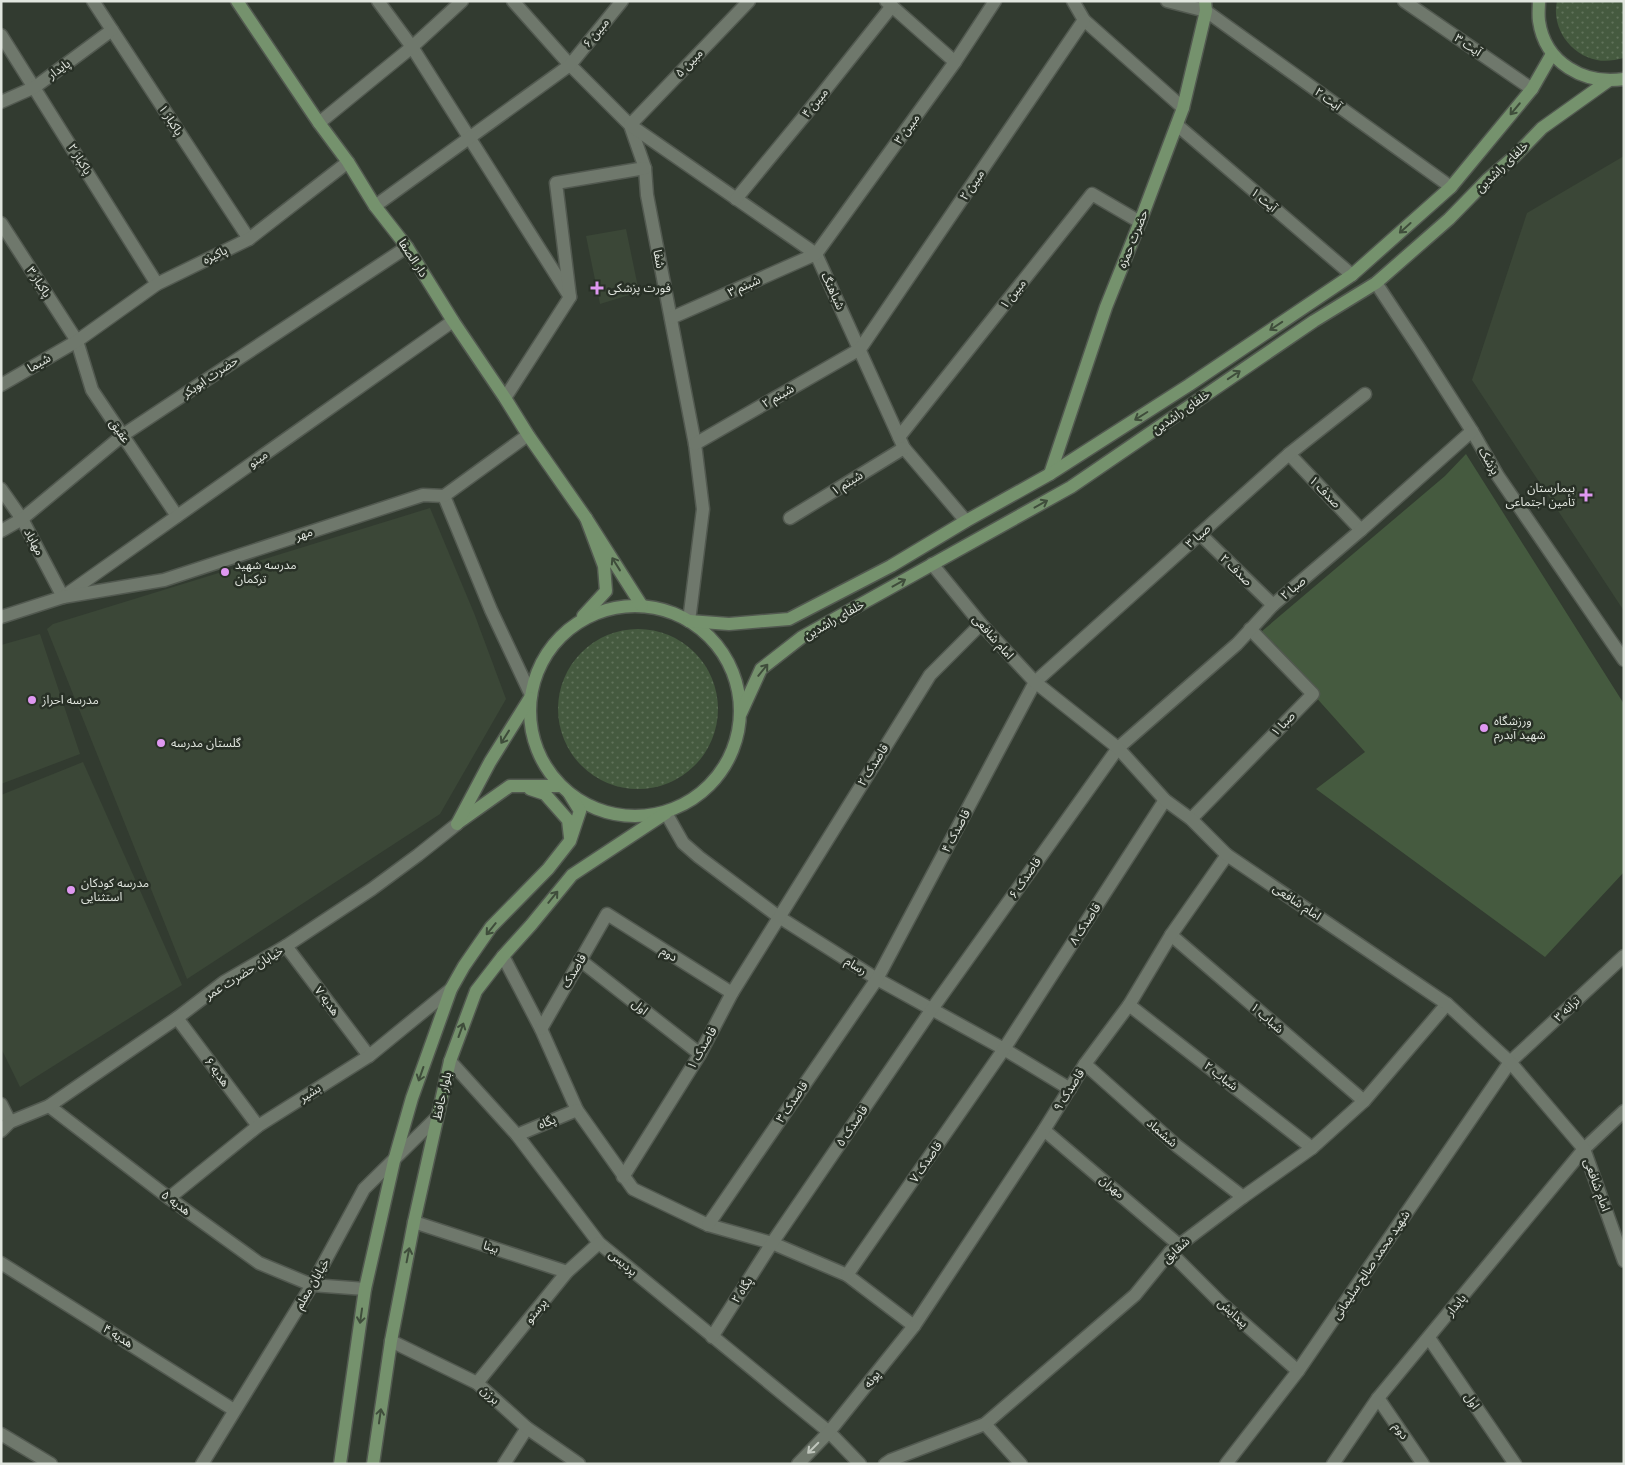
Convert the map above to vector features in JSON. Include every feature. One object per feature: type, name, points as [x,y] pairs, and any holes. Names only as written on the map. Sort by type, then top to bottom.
[{"type":"main road","name":"دار الصفا","points":[[237,1],[348,162],[375,206],[406,247],[528,435],[586,518]]},
{"type":"main road","points":[[1539,1],[1539,21],[1545,42],[1552,54],[1572,71],[1589,78],[1608,81],[1624,79]]},
{"type":"main road","name":"حضرت حمزه","points":[[1050,474],[1106,306],[1184,108],[1205,6]]},
{"type":"main road","name":"خلفای راشدین","points":[[689,621],[730,624],[789,619],[890,566],[1050,474],[1189,385],[1352,276],[1450,186],[1532,89],[1552,54]]},
{"type":"main road","name":"خلفای راشدین","points":[[741,713],[761,669],[802,637],[1071,488],[1306,326],[1376,283],[1449,219],[1542,128],[1608,81]]},
{"type":"main road","points":[[586,518],[642,606]]},
{"type":"main road","points":[[574,625],[595,613],[624,606],[642,606],[666,610],[689,621],[706,633],[721,650],[739,690],[741,713],[739,731],[734,749],[726,766],[715,780],[686,804],[666,813],[639,816],[609,813],[595,809],[565,789],[546,768],[536,747],[530,725],[531,695],[534,680],[543,659],[557,640],[606,591],[604,566],[586,518]]},
{"type":"main road","points":[[457,824],[490,762],[531,695]]},
{"type":"main road","points":[[457,824],[510,786],[565,789]]},
{"type":"main road","points":[[510,786],[529,788],[545,794],[568,820],[570,841]]},
{"type":"main road","name":"بلوار حافظ","points":[[340,1464],[365,1289],[394,1161],[412,1098],[451,989],[464,966],[491,927],[548,869],[570,841],[580,811],[565,789]]},
{"type":"main road","name":"بلوار حافظ","points":[[373,1464],[391,1341],[414,1222],[450,1061],[476,991],[572,874],[666,813]]},
{"type":"street","name":"پاکباز ۱","points":[[93,1],[249,239]]},
{"type":"street","points":[[378,1],[412,47],[570,297]]},
{"type":"street","points":[[319,122],[412,47],[462,1]]},
{"type":"street","name":"شفا","points":[[513,1],[570,65],[630,125],[644,168],[647,195],[695,444],[704,509],[689,621]]},
{"type":"street","name":"مبین ۶","points":[[375,206],[570,65],[622,1]]},
{"type":"street","name":"مبین ۵","points":[[630,125],[749,1]]},
{"type":"street","name":"مبین ۳","points":[[816,254],[955,62],[995,1]]},
{"type":"street","points":[[1073,1],[1084,20],[1184,108]]},
{"type":"street","points":[[1166,1],[1205,6]]},
{"type":"street","name":"آیت ۳","points":[[1404,1],[1532,89]]},
{"type":"street","points":[[889,4],[955,62]]},
{"type":"street","name":"مبین ۴","points":[[736,199],[806,114],[889,4]]},
{"type":"street","name":"آیت ۲","points":[[1205,6],[1450,186]]},
{"type":"street","name":"مبین ۲","points":[[860,349],[1084,20]]},
{"type":"street","name":"پایدار","points":[[1,102],[35,87],[112,30]]},
{"type":"street","name":"پاکباز ۲","points":[[1,35],[157,284]]},
{"type":"street","points":[[630,125],[816,254]]},
{"type":"street","name":"آیت ۱","points":[[1177,126],[1352,276]]},
{"type":"street","name":"پاکیزه","points":[[78,341],[157,284],[249,239],[348,162]]},
{"type":"street","points":[[505,398],[570,297],[556,183],[644,168]]},
{"type":"street","name":"مبین ۱","points":[[902,442],[1092,194],[1140,222]]},
{"type":"street","name":"پاکباز ۳","points":[[1,223],[78,341]]},
{"type":"street","name":"حضرت ابوبکر","points":[[1,531],[22,519],[123,435],[406,247]]},
{"type":"street","name":"شباهنگ","points":[[816,254],[902,442],[966,521]]},
{"type":"street","name":"شبنم ۳","points":[[671,318],[816,254]]},
{"type":"street","name":"پزشک","points":[[1376,283],[1472,431],[1498,476],[1624,660]]},
{"type":"street","name":"مینو","points":[[63,596],[453,321]]},
{"type":"street","name":"شیما","points":[[1,385],[78,341]]},
{"type":"street","name":"عقیق","points":[[78,341],[92,390],[177,516]]},
{"type":"street","name":"شبنم ۲","points":[[695,444],[860,349]]},
{"type":"street","name":"صبا ۳","points":[[1035,682],[1289,454],[1365,394]]},
{"type":"street","name":"صبا ۲","points":[[1118,748],[1237,644],[1273,605],[1472,431]]},
{"type":"street","points":[[528,435],[444,496],[491,610],[531,695]]},
{"type":"street","name":"شبنم ۱","points":[[790,518],[902,442]]},
{"type":"street","name":"صدف ۱","points":[[1289,454],[1361,530]]},
{"type":"street","name":"مهاباد","points":[[1,489],[22,519],[63,596]]},
{"type":"street","name":"مهر","points":[[63,596],[164,580],[423,495],[444,496]]},
{"type":"street","name":"صدف ۲","points":[[1200,534],[1273,605]]},
{"type":"street","name":"امام شافعی","points":[[932,564],[981,624],[1035,682],[1118,748],[1165,800],[1191,819],[1228,855],[1446,1004],[1510,1062],[1584,1149],[1624,1261]]},
{"type":"street","points":[[1,617],[63,596]]},
{"type":"street","name":"قاصدک ۲","points":[[779,917],[930,675],[981,624]]},
{"type":"street","name":"صبا ۱","points":[[1191,819],[1313,694],[1250,629]]},
{"type":"street","name":"قاصدک ۴","points":[[877,979],[1035,682]]},
{"type":"street","name":"قاصدک ۶","points":[[932,1009],[1118,748]]},
{"type":"street","name":"قاصدک ۸","points":[[1004,1049],[1165,800]]},
{"type":"street","name":"رسام","points":[[666,813],[683,843],[779,917],[877,979],[1004,1049],[1070,1089]]},
{"type":"street","name":"خیابان حضرت عمر","points":[[6,1127],[49,1106],[176,1018],[224,982],[286,946],[372,888],[457,824]]},
{"type":"street","name":"قاصدک ۹","points":[[914,1326],[1044,1130],[1085,1064],[1129,1005],[1170,935],[1228,855]]},
{"type":"street","name":"قاصدک","points":[[541,1028],[606,914]]},
{"type":"street","name":"دوم","points":[[606,914],[732,994]]},
{"type":"street","name":"قاصدک ۱","points":[[624,1177],[700,1054],[732,994],[779,917]]},
{"type":"street","name":"شباب ۱","points":[[1170,935],[1364,1101]]},
{"type":"street","name":"هدیه ۷","points":[[286,946],[369,1056]]},
{"type":"street","points":[[503,956],[541,1028],[577,1110],[633,1189],[708,1226],[772,1243],[847,1275],[914,1326]]},
{"type":"street","name":"ترانه ۳","points":[[1510,1062],[1624,956]]},
{"type":"street","name":"اول","points":[[580,960],[700,1054]]},
{"type":"street","name":"قاصدک ۳","points":[[708,1226],[877,979]]},
{"type":"street","name":"بشیر","points":[[169,1198],[258,1126],[369,1056],[451,989]]},
{"type":"street","name":"شقایق","points":[[890,1462],[984,1424],[1136,1295],[1174,1248],[1312,1148],[1364,1101],[1446,1004]]},
{"type":"street","name":"شباب ۲","points":[[1129,1005],[1312,1148]]},
{"type":"street","name":"قاصدک ۵","points":[[772,1243],[932,1009]]},
{"type":"street","name":"هدیه ۶","points":[[176,1018],[258,1126]]},
{"type":"street","name":"قاصدک ۷","points":[[847,1275],[1004,1049]]},
{"type":"street","name":"پردیس","points":[[450,1061],[516,1135],[599,1243],[829,1432],[860,1464]]},
{"type":"street","name":"شهید محمد صالح سلیمانی","points":[[1226,1464],[1298,1371],[1510,1062]]},
{"type":"street","name":"ششماد","points":[[1085,1064],[1177,1146],[1243,1197]]},
{"type":"street","points":[[1,1104],[6,1127]]},
{"type":"street","name":"هدیه ۵","points":[[49,1106],[169,1198],[259,1263],[312,1285],[365,1289]]},
{"type":"street","name":"پگاه","points":[[516,1135],[577,1110]]},
{"type":"street","name":"پایدار","points":[[1333,1464],[1378,1398],[1584,1149],[1624,1111]]},
{"type":"street","name":"خیابان معلم","points":[[202,1464],[312,1285],[364,1189],[437,1117]]},
{"type":"street","name":"مهران","points":[[1044,1130],[1174,1248]]},
{"type":"street","name":"بینا","points":[[414,1222],[567,1272]]},
{"type":"street","name":"پرستو","points":[[477,1383],[567,1272],[599,1243]]},
{"type":"street","name":"پگاه ۲","points":[[712,1337],[772,1243]]},
{"type":"street","name":"پیدایش","points":[[1174,1248],[1222,1304],[1298,1371]]},
{"type":"street","name":"هدیه ۴","points":[[1,1263],[234,1410]]},
{"type":"street","name":"پونه","points":[[798,1464],[829,1432],[914,1326]]},
{"type":"street","name":"اول","points":[[1429,1338],[1515,1464]]},
{"type":"street","name":"برزن","points":[[391,1341],[477,1383],[527,1428],[580,1464]]},
{"type":"street","name":"دوم","points":[[1378,1398],[1424,1464]]},
{"type":"street","points":[[984,1424],[1021,1464]]},
{"type":"street","points":[[504,1464],[527,1428]]},
{"type":"street","points":[[1,1434],[51,1464]]},
{"type":"shaded area","points":[[1557,1],[1624,1],[1624,58],[1607,61],[1597,60],[1587,57],[1571,46],[1560,30],[1556,11]]},
{"type":"shaded area","name":"بیمارستان تأمین اجتماعی","points":[[1624,156],[1624,611],[1472,380],[1527,213]]},
{"type":"shaded area","points":[[626,229],[639,292],[600,304],[586,236]]},
{"type":"shaded area","name":"ورزشگاه شهید آبدرم","points":[[1466,454],[1624,704],[1624,872],[1545,957],[1316,789],[1365,752],[1313,694],[1277,646],[1261,632],[1445,476]]},
{"type":"shaded area","points":[[430,508],[474,613],[506,699],[440,814],[187,979],[47,629],[53,624]]},
{"type":"shaded area","points":[[646,629],[676,638],[695,652],[705,664],[712,678],[717,693],[717,725],[712,740],[705,754],[695,766],[683,776],[661,786],[646,789],[630,789],[615,786],[593,776],[571,754],[559,725],[558,701],[561,686],[571,664],[593,642],[622,630]]},
{"type":"shaded area","name":"مدرسه احراز","points":[[40,634],[80,754],[1,784],[1,645]]},
{"type":"shaded area","name":"مدرسه کودکان استثنایی","points":[[83,762],[182,985],[20,1087],[1,1048],[1,795]]},
{"type":"place","name":"فورت پزشکی","points":[[597,288]]},
{"type":"place","name":"بیمارستان تأمین اجتماعی","points":[[1586,495]]},
{"type":"place","name":"مدرسه شهید ترکمان","points":[[225,572]]},
{"type":"place","name":"مدرسه احراز","points":[[32,700]]},
{"type":"place","name":"ورزشگاه شهید آبدرم","points":[[1484,728]]},
{"type":"place","name":"گلستان مدرسه","points":[[161,743]]},
{"type":"place","name":"مدرسه کودکان استثنایی","points":[[71,890]]}]
